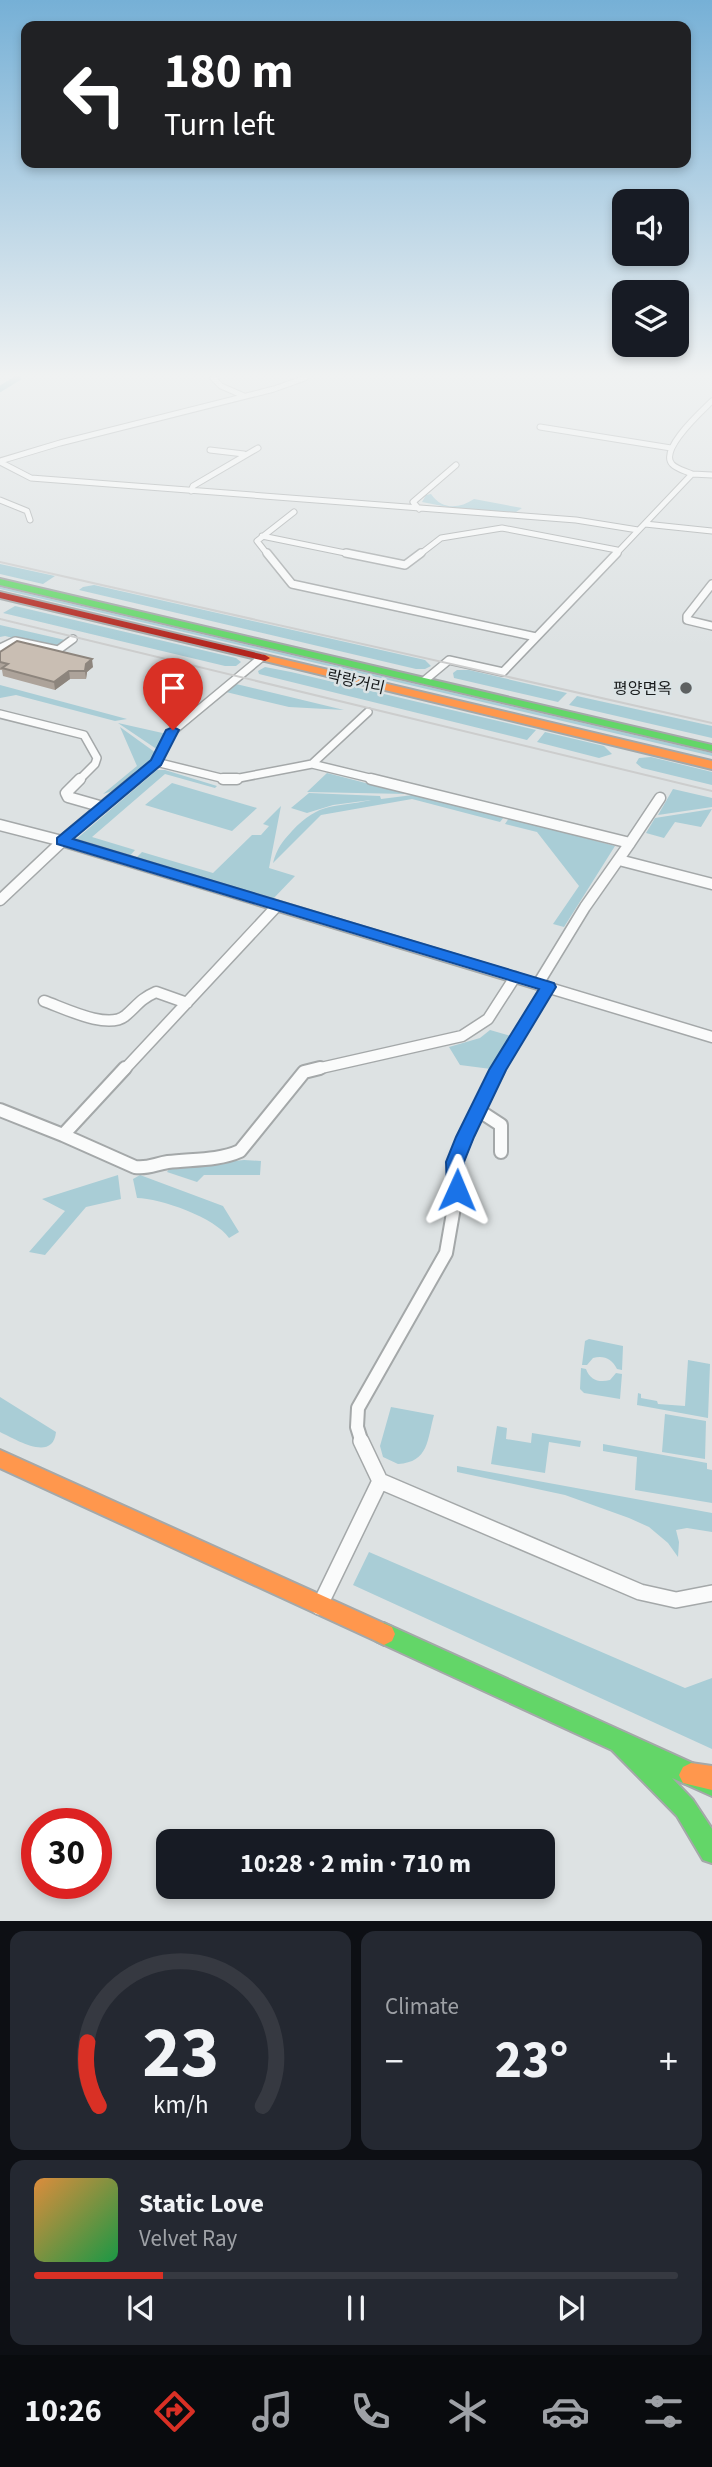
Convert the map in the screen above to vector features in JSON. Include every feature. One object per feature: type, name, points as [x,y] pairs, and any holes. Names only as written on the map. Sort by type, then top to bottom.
[{"type":"main road","name":"락랑거리","points":[[0,582],[712,748]]},
{"type":"main road","name":"락랑거리","points":[[0,595],[712,765]]},
{"type":"main road","points":[[0,1459],[319,1607],[712,1784]]},
{"type":"main road","points":[[620,1742],[685,1808],[712,1851]]},
{"type":"main road","points":[[691,1775],[712,1778]]},
{"type":"street","points":[[9,468],[31,478],[576,520],[638,530]]},
{"type":"street","points":[[191,491],[192,486],[222,468]]},
{"type":"street","points":[[419,509],[413,502],[453,468]]},
{"type":"street","points":[[679,468],[692,474],[712,475]]},
{"type":"street","points":[[425,680],[449,660],[503,672],[692,474]]},
{"type":"street","points":[[0,500],[27,510],[30,520]]},
{"type":"street","points":[[294,512],[257,541],[292,584],[536,637]]},
{"type":"street","points":[[645,524],[712,531]]},
{"type":"street","points":[[262,536],[405,565],[441,538],[502,528],[617,550]]},
{"type":"street","points":[[712,584],[687,616],[687,620],[712,626]]},
{"type":"street","points":[[0,648],[15,641],[58,650],[73,639]]},
{"type":"street","points":[[0,900],[57,849],[62,841],[156,762],[173,730],[261,658]]},
{"type":"street","points":[[312,764],[368,712]]},
{"type":"street","points":[[0,714],[84,735],[97,758],[95,764],[66,793],[68,797],[103,807]]},
{"type":"street","points":[[156,762],[229,780],[312,764],[630,843]]},
{"type":"street","points":[[660,798],[585,907],[478,1110],[455,1162],[457,1190],[446,1253],[358,1408],[355,1419],[357,1430],[380,1481],[640,1592],[669,1601],[691,1600],[712,1593]]},
{"type":"street","points":[[0,825],[62,841],[712,1037]]},
{"type":"street","points":[[619,860],[712,884]]},
{"type":"street","points":[[63,1135],[276,907]]},
{"type":"street","points":[[0,1110],[135,1167],[146,1169],[163,1163],[229,1156],[247,1145],[304,1072],[463,1036],[480,1029],[490,1019],[515,977]]},
{"type":"street","points":[[44,1001],[104,1022],[123,1018],[139,1000],[156,992],[187,1003]]},
{"type":"street","points":[[478,1110],[501,1125],[501,1152]]},
{"type":"street","points":[[319,1607],[380,1481]]},
{"type":"shaded area","points":[[431,494],[440,503],[451,506],[462,505],[474,499],[522,508],[516,512],[463,510],[422,502],[426,495]]},
{"type":"shaded area","points":[[0,564],[55,576],[43,584],[0,574]]},
{"type":"shaded area","points":[[94,585],[425,660],[431,666],[416,669],[79,590]]},
{"type":"shaded area","points":[[0,589],[712,753],[712,756]]},
{"type":"shaded area","points":[[15,606],[236,658],[241,662],[236,666],[225,666],[3,613]]},
{"type":"shaded area","points":[[0,625],[65,640],[54,648],[0,637]]},
{"type":"shaded area","points":[[265,667],[536,730],[527,740],[259,674],[258,671]]},
{"type":"shaded area","points":[[457,670],[469,670],[567,693],[558,702],[454,678],[453,673]]},
{"type":"shaded area","points":[[236,684],[344,710],[289,707],[226,692]]},
{"type":"shaded area","points":[[0,685],[127,719],[115,721],[16,695],[0,698]]},
{"type":"shaded area","points":[[577,696],[712,726],[712,738],[569,705]]},
{"type":"shaded area","points":[[118,723],[167,734],[158,750]]},
{"type":"shaded area","points":[[120,727],[156,753],[133,779],[103,794],[137,766]]},
{"type":"shaded area","points":[[545,732],[604,746],[612,754],[599,758],[537,742]]},
{"type":"shaded area","points":[[651,757],[712,772],[712,785],[642,768],[636,763],[639,758]]},
{"type":"shaded area","points":[[157,770],[217,786],[215,788],[165,774],[92,837],[135,850],[128,858],[74,841]]},
{"type":"shaded area","points":[[327,773],[408,794],[307,792]]},
{"type":"shaded area","points":[[172,783],[257,808],[232,831],[145,805]]},
{"type":"shaded area","points":[[673,789],[712,798],[712,807],[658,815]]},
{"type":"shaded area","points":[[309,793],[380,796],[381,799],[413,795],[504,817],[500,822],[412,799],[321,815],[273,863],[285,839],[311,815],[328,807],[371,800],[333,805],[307,813],[291,808]]},
{"type":"shaded area","points":[[281,806],[269,868],[295,876],[272,900],[134,860],[142,852],[213,873],[252,835],[261,835],[269,826],[263,824]]},
{"type":"shaded area","points":[[712,809],[701,827],[675,822],[664,838],[646,833],[655,818]]},
{"type":"shaded area","points":[[509,818],[615,846],[564,927],[553,924],[579,886],[537,832],[505,824]]},
{"type":"shaded area","points":[[490,1030],[511,1036],[491,1069],[460,1065],[449,1047],[480,1038]]},
{"type":"shaded area","points":[[244,1160],[261,1161],[260,1175],[204,1175],[197,1182],[167,1172],[170,1168]]},
{"type":"shaded area","points":[[118,1175],[121,1199],[86,1207],[45,1255],[29,1252],[65,1211],[42,1199]]},
{"type":"shaded area","points":[[140,1175],[223,1206],[239,1232],[229,1238],[212,1223],[187,1210],[159,1201],[137,1198],[133,1179]]},
{"type":"shaded area","points":[[589,1339],[623,1346],[622,1370],[617,1369],[610,1360],[601,1357],[593,1358],[587,1365],[582,1365],[585,1341]]},
{"type":"shaded area","points":[[688,1360],[710,1364],[708,1418],[637,1405],[638,1393],[641,1398],[657,1401],[658,1404],[685,1406]]},
{"type":"shaded area","points":[[581,1368],[586,1369],[592,1378],[599,1381],[610,1380],[616,1373],[622,1374],[620,1399],[584,1393],[580,1389]]},
{"type":"shaded area","points":[[0,1397],[56,1432],[53,1441],[48,1446],[32,1446],[0,1432]]},
{"type":"shaded area","points":[[391,1407],[434,1415],[428,1441],[416,1459],[398,1464],[383,1457],[380,1446]]},
{"type":"shaded area","points":[[665,1414],[706,1421],[705,1459],[662,1452]]},
{"type":"shaded area","points":[[497,1426],[507,1428],[506,1439],[531,1443],[532,1433],[581,1441],[580,1447],[549,1442],[545,1473],[491,1464]]},
{"type":"shaded area","points":[[603,1444],[707,1463],[707,1469],[712,1470],[712,1503],[635,1490],[637,1457],[603,1451]]},
{"type":"shaded area","points":[[457,1466],[712,1513],[712,1532],[687,1528],[676,1530],[679,1542],[678,1557],[668,1543],[649,1527],[629,1518],[565,1495],[457,1472]]},
{"type":"shaded area","points":[[369,1552],[685,1688],[712,1678],[712,1749],[353,1585]]},
{"type":"building","points":[[17,641],[92,659],[86,664],[85,671],[69,671],[54,682],[2,668],[8,664],[0,662],[0,652]]},
{"type":"tram line","points":[[0,562],[712,723]]},
{"type":"tram line","points":[[0,619],[712,791]]},
{"type":"traffic: fast","points":[[0,582],[712,748]]},
{"type":"traffic: fast","points":[[384,1634],[712,1784]]},
{"type":"traffic: fast","points":[[620,1742],[685,1808],[712,1851]]},
{"type":"traffic: slow","points":[[265,658],[712,765]]},
{"type":"traffic: slow","points":[[0,1459],[384,1634]]},
{"type":"traffic: slow","points":[[691,1775],[712,1778]]},
{"type":"traffic: jam","points":[[0,595],[265,658]]},
{"type":"place","name":"평양면옥","points":[[686,688]]},
{"type":"route","points":[[173,730],[156,762],[62,841],[548,987],[498,1070],[465,1137],[455,1162],[457,1190]]}]
